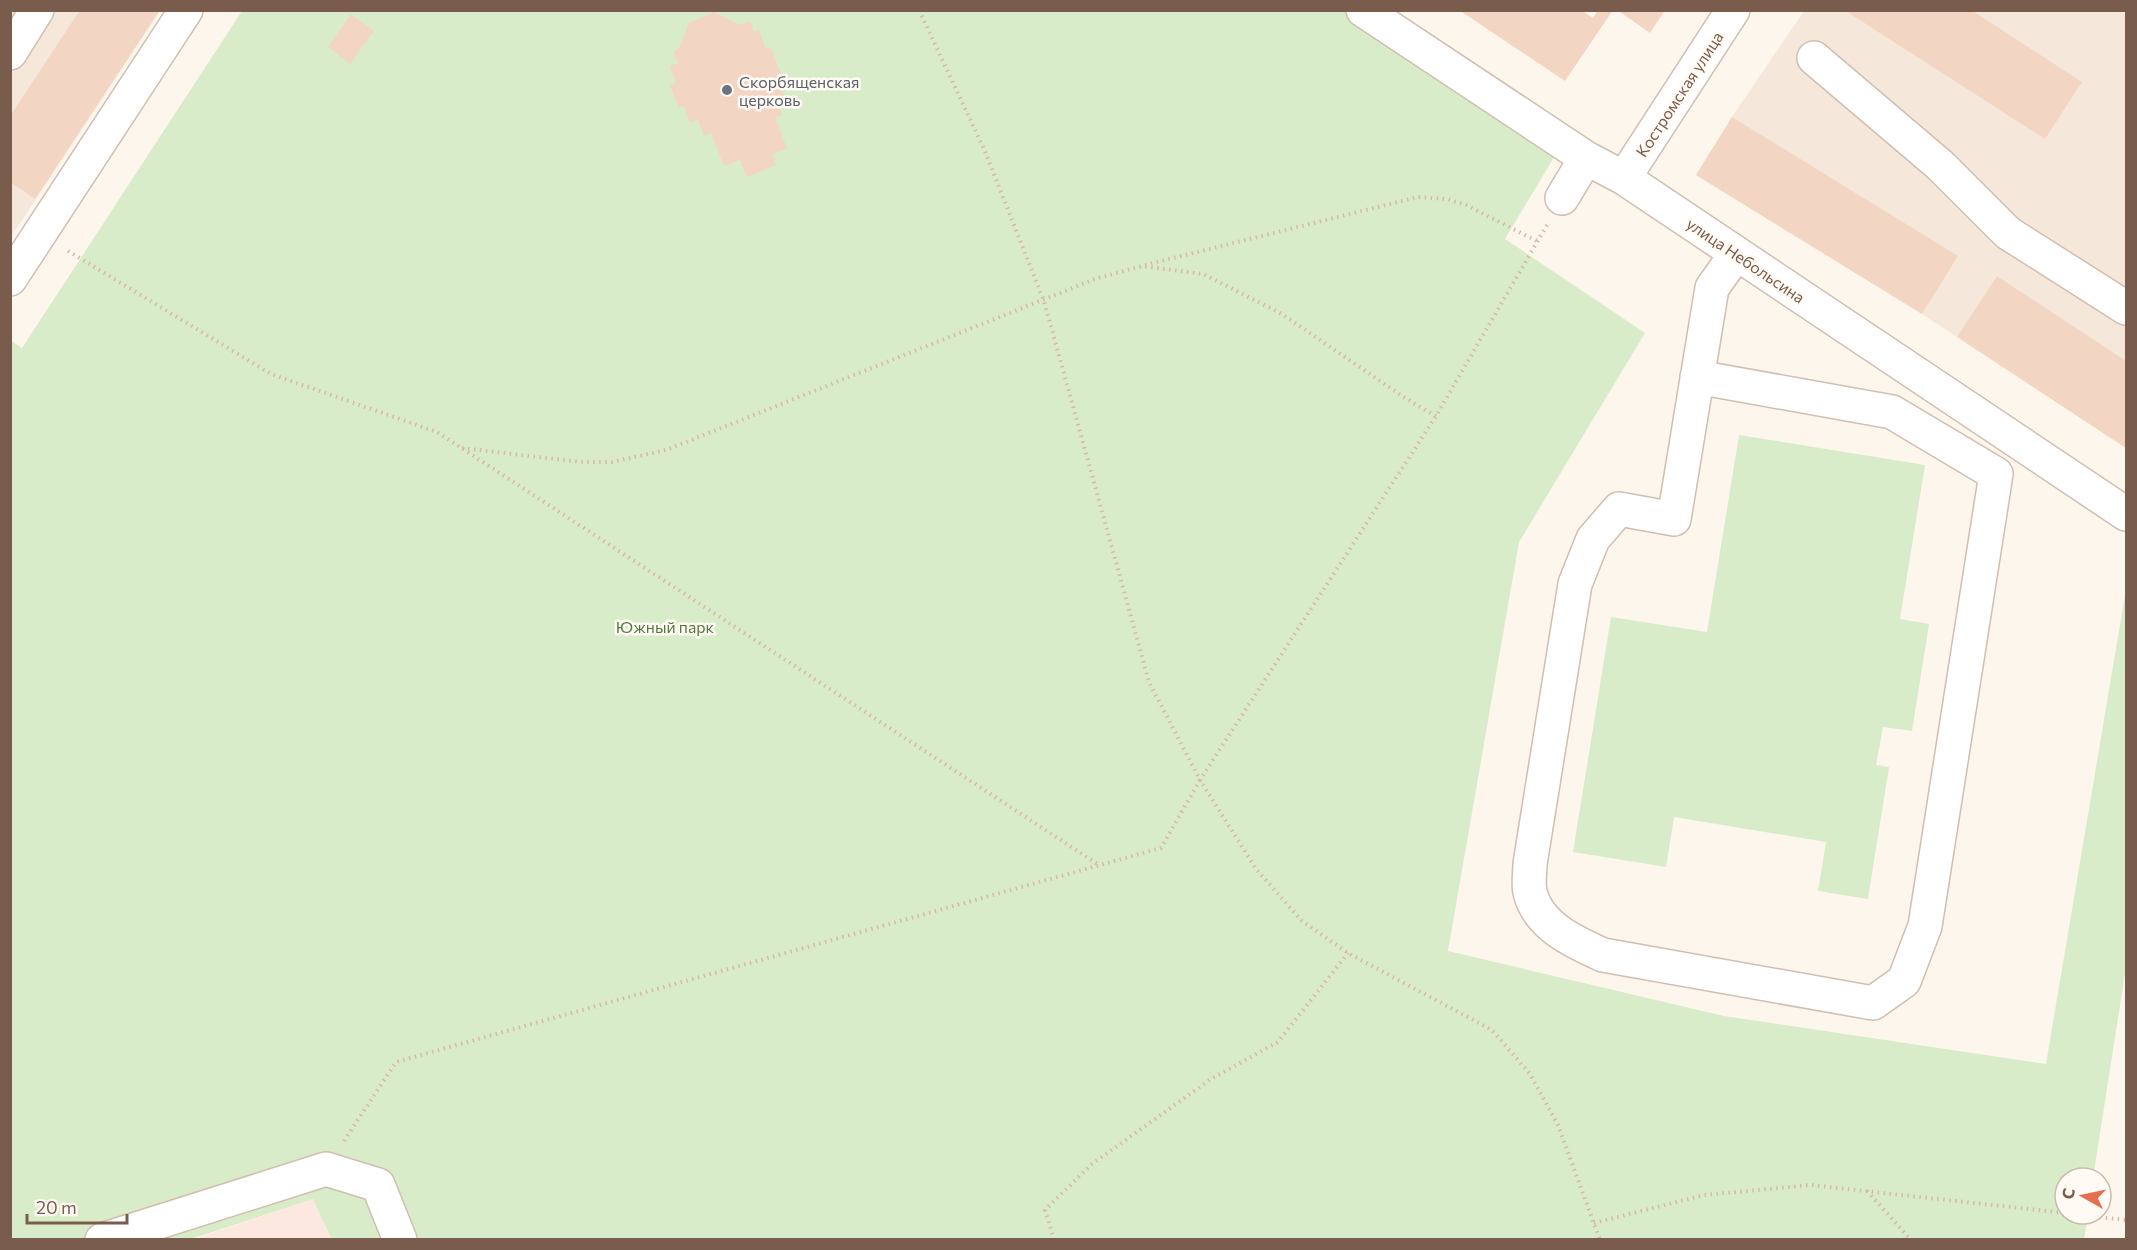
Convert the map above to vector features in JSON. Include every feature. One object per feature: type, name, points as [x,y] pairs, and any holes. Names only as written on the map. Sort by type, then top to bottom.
[{"type":"street","points":[[10,53],[37,10]]},
{"type":"street","points":[[10,279],[186,10]]},
{"type":"street","name":"улица Небольсина","points":[[1363,10],[1586,158],[1624,178],[2127,514]]},
{"type":"street","name":"Костромская улица","points":[[1624,178],[1733,10]]},
{"type":"street","points":[[1814,58],[1941,166],[2008,233],[2127,308]]},
{"type":"street","points":[[1562,198],[1586,158]]},
{"type":"street","points":[[1697,377],[1892,412],[1996,474],[1925,926],[1904,981],[1873,1003],[1603,955],[1573,941],[1542,918],[1529,892],[1530,864],[1575,584],[1593,539],[1620,509],[1674,519],[1697,377],[1712,288],[1736,254]]},
{"type":"street","points":[[102,1239],[326,1168],[378,1185],[400,1239]]},
{"type":"path","points":[[919,10],[984,149],[1044,301],[1149,682],[1200,780],[1256,869],[1302,921],[1348,952],[1492,1030],[1530,1074],[1558,1125],[1600,1239]]},
{"type":"path","points":[[461,448],[581,462],[612,462],[666,450],[1095,279],[1418,196],[1447,199],[1466,205],[1537,241]]},
{"type":"path","points":[[326,1168],[396,1062],[1161,848],[1200,780],[1436,416],[1562,198]]},
{"type":"path","points":[[68,250],[271,374],[437,432],[1100,866]]},
{"type":"path","points":[[1142,266],[1203,274],[1282,314],[1405,399],[1436,416]]},
{"type":"path","points":[[1054,1239],[1045,1210],[1068,1187],[1092,1164],[1211,1079],[1278,1042],[1348,952]]},
{"type":"path","points":[[1593,1223],[1704,1195],[1811,1185],[2053,1213]]},
{"type":"path","points":[[1867,1191],[1911,1239]]},
{"type":"shaded area","points":[[11,11],[160,11],[11,237]]},
{"type":"shaded area","points":[[1804,11],[2126,11],[2126,448],[1922,314],[1696,175],[1732,117]]},
{"type":"shaded area","points":[[313,1199],[332,1239],[191,1240]]},
{"type":"green space","name":"Южный парк","points":[[242,11],[1345,11],[1556,154],[1505,239],[1645,333],[1519,542],[1448,951],[1724,1016],[2046,1064],[2126,589],[2126,967],[2095,1166],[2053,1166],[2053,1226],[2086,1226],[2084,1239],[332,1240],[313,1199],[191,1239],[11,1239],[10,340],[22,348]]},
{"type":"green space","points":[[1739,435],[1925,465],[1900,619],[1929,624],[1912,731],[1883,727],[1876,765],[1889,767],[1868,899],[1818,891],[1826,842],[1674,817],[1666,867],[1573,852],[1611,617],[1707,632]]},
{"type":"building","points":[[80,10],[160,10],[35,199],[10,182],[10,116]]},
{"type":"building","points":[[1459,10],[1581,10],[1593,18],[1598,10],[1613,10],[1565,81]]},
{"type":"building","points":[[1617,10],[1665,10],[1650,33]]},
{"type":"building","points":[[1844,10],[1971,10],[2082,82],[2045,139]]},
{"type":"building","name":"Скорбященская церковь","points":[[714,12],[740,25],[750,21],[754,32],[759,30],[766,49],[771,47],[783,80],[779,82],[784,95],[776,99],[782,115],[775,118],[787,148],[772,154],[776,165],[747,177],[740,160],[724,166],[711,133],[704,136],[698,120],[690,123],[684,106],[679,108],[670,85],[676,82],[670,66],[678,63],[673,51],[679,48],[689,23]]},
{"type":"building","points":[[351,14],[374,31],[350,64],[328,47]]},
{"type":"building","points":[[1732,117],[1958,256],[1922,314],[1696,175]]},
{"type":"building","points":[[1997,276],[2126,361],[2126,448],[1957,337]]},
{"type":"place","name":"Скорбященская церковь","points":[[727,90]]}]
